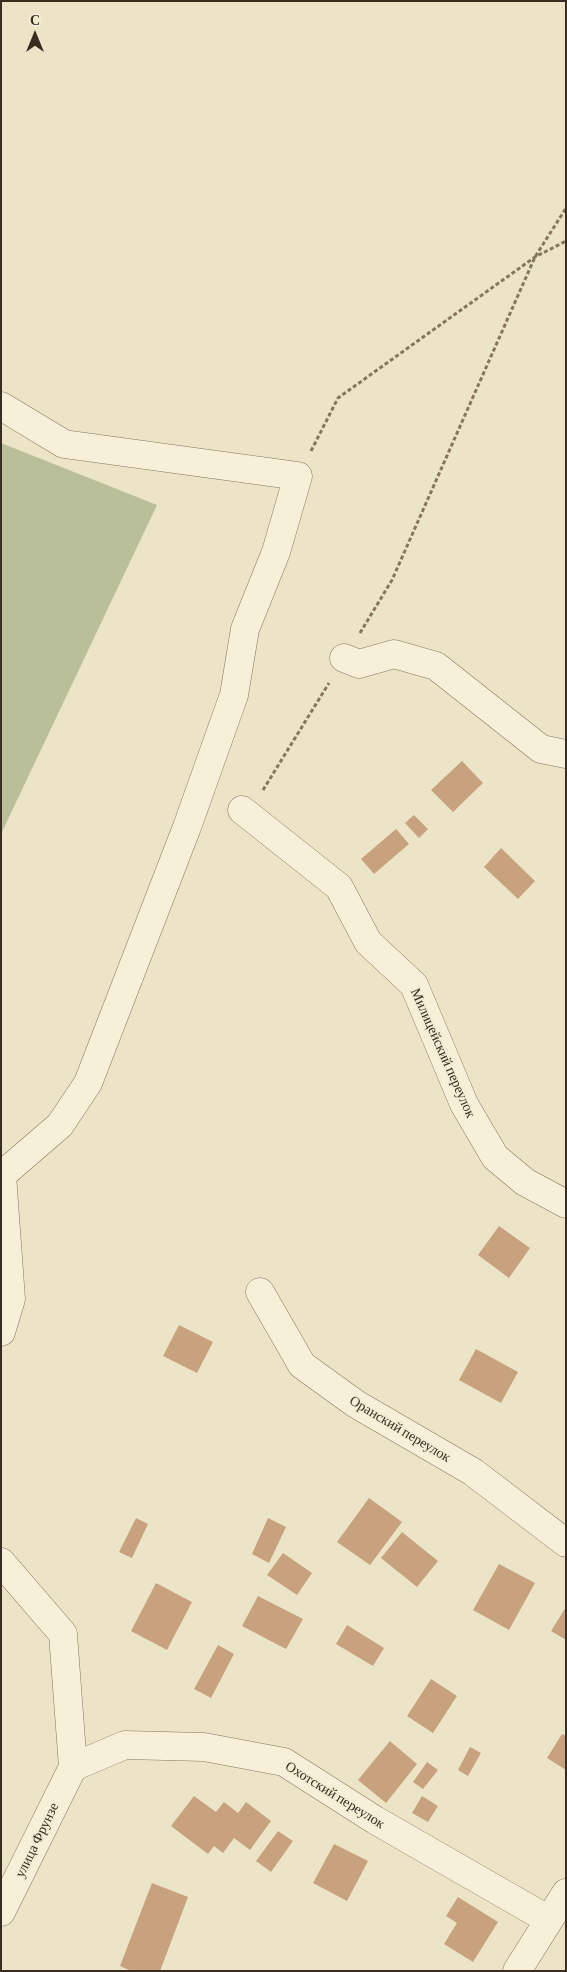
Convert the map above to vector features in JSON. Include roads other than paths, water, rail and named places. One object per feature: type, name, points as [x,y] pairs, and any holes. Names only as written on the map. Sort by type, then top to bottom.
[{"type":"street","points":[[1,406],[64,444],[298,476],[276,552],[245,629],[234,695],[187,828],[88,1083],[60,1125],[2,1174],[11,1299],[1,1332]]},
{"type":"street","points":[[344,658],[359,664],[394,654],[436,666],[541,749],[566,754]]},
{"type":"street","name":"Милицейский переулок","points":[[242,810],[338,886],[368,942],[414,985],[464,1104],[495,1157],[525,1182],[566,1204]]},
{"type":"street","name":"Оранский переулок","points":[[260,1292],[302,1365],[356,1404],[473,1472],[566,1542]]},
{"type":"street","points":[[1,1562],[63,1634],[72,1767]]},
{"type":"street","name":"Охотский переулок","points":[[72,1767],[125,1745],[204,1747],[284,1762],[375,1820],[561,1904]]},
{"type":"street","name":"улица Фрунзе","points":[[1,1912],[72,1767]]},
{"type":"street","points":[[517,1971],[561,1904]]}]
